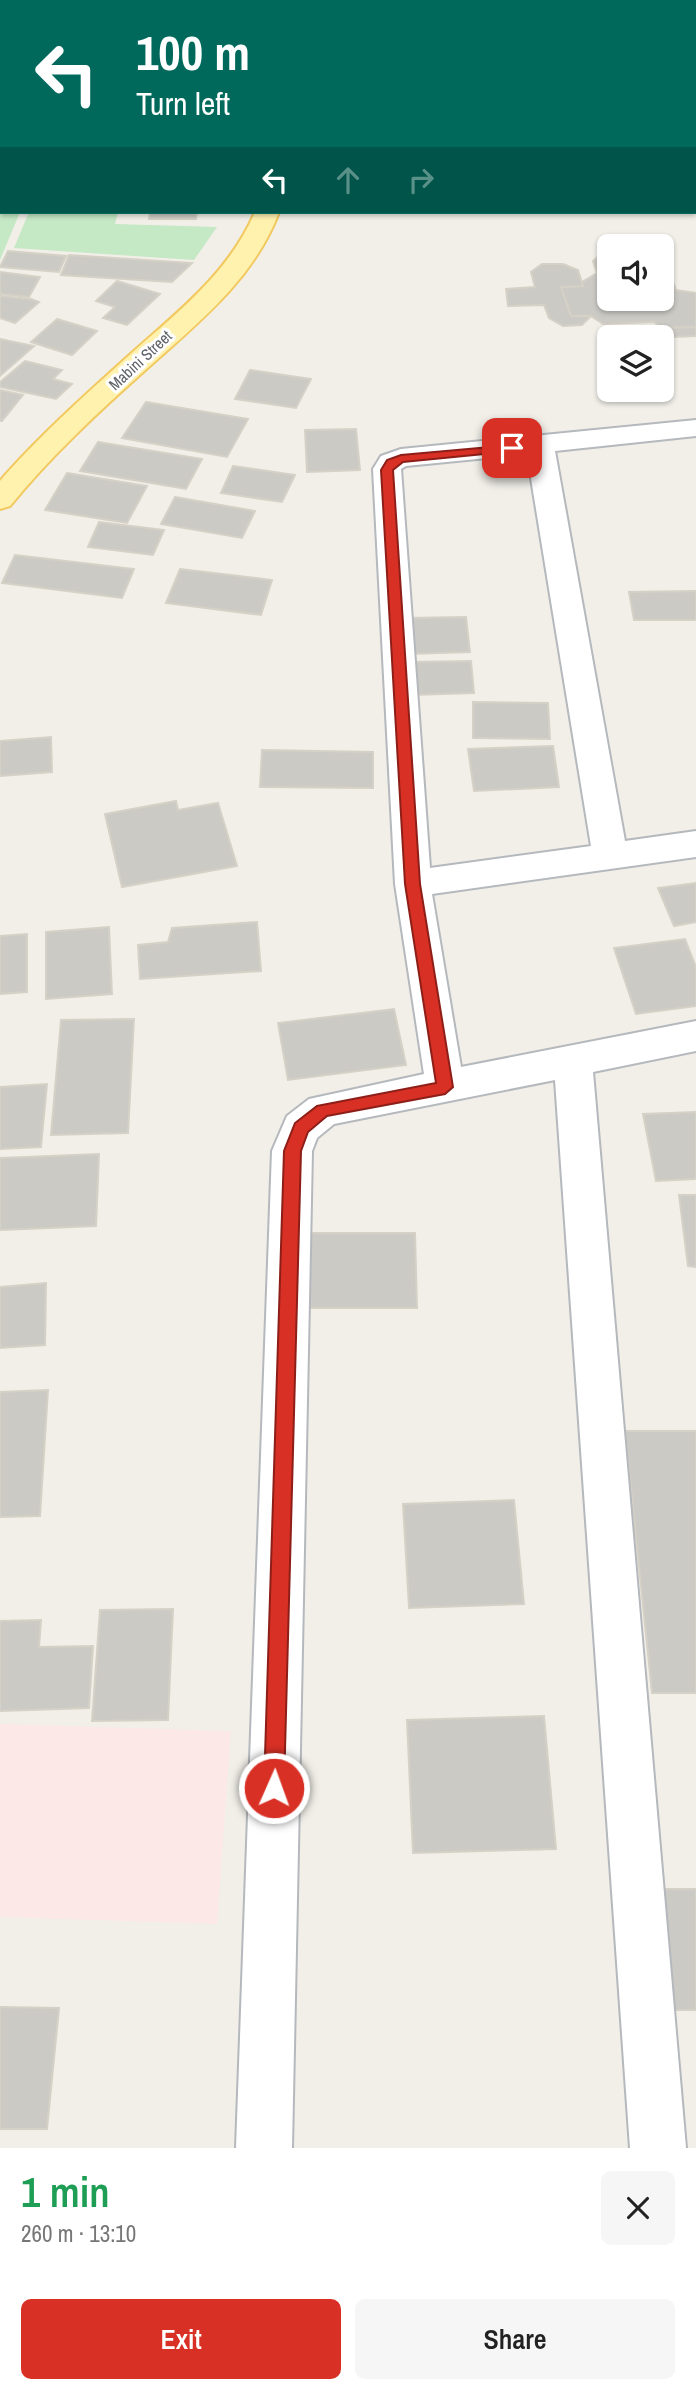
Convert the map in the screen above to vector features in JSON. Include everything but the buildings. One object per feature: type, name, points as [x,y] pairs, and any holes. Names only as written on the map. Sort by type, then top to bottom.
[{"type":"main road","name":"Mabini Street","points":[[0,500],[17,478],[85,412],[226,281],[260,234],[266,214]]},
{"type":"street","points":[[445,1087],[412,884],[387,470],[391,462],[401,458],[540,446],[696,428]]},
{"type":"street","points":[[540,446],[610,855]]},
{"type":"street","points":[[412,884],[696,844]]},
{"type":"street","points":[[264,2148],[292,1151],[301,1128],[323,1110],[696,1036]]},
{"type":"street","points":[[573,1061],[658,2148]]},
{"type":"shaded area","points":[[0,1724],[231,1731],[217,1924],[0,1917]]},
{"type":"green space","points":[[0,214],[19,214],[0,260]]},
{"type":"green space","points":[[28,214],[118,214],[115,224],[217,227],[194,260],[14,248]]},
{"type":"route","points":[[274,1788],[292,1151],[301,1128],[323,1110],[445,1087],[412,884],[387,470],[391,462],[401,458],[512,448]]}]
